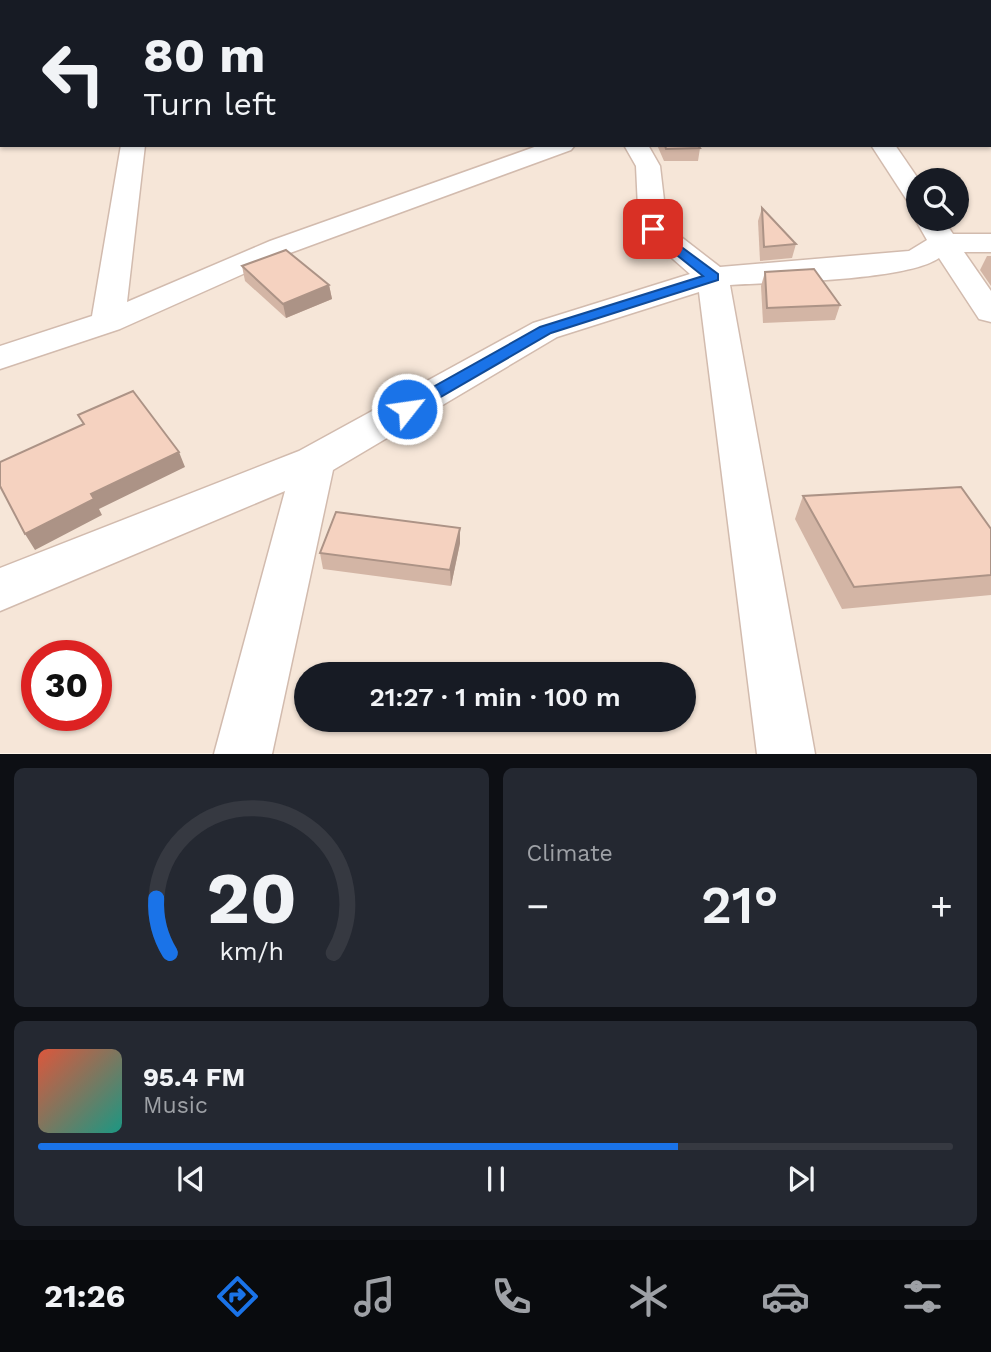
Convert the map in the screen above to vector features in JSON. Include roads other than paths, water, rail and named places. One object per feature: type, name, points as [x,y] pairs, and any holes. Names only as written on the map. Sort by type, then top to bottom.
[{"type":"street","points":[[108,322],[133,147]]},
{"type":"street","points":[[0,358],[108,322],[279,247],[557,147]]},
{"type":"street","points":[[637,147],[648,166],[653,229],[713,277],[786,754]]},
{"type":"street","points":[[884,147],[906,179]]},
{"type":"street","points":[[0,590],[314,462],[545,330],[713,277],[880,265],[918,259],[936,231]]},
{"type":"street","points":[[936,231],[991,243]]},
{"type":"street","points":[[936,231],[991,312]]},
{"type":"street","points":[[243,754],[314,462]]}]
